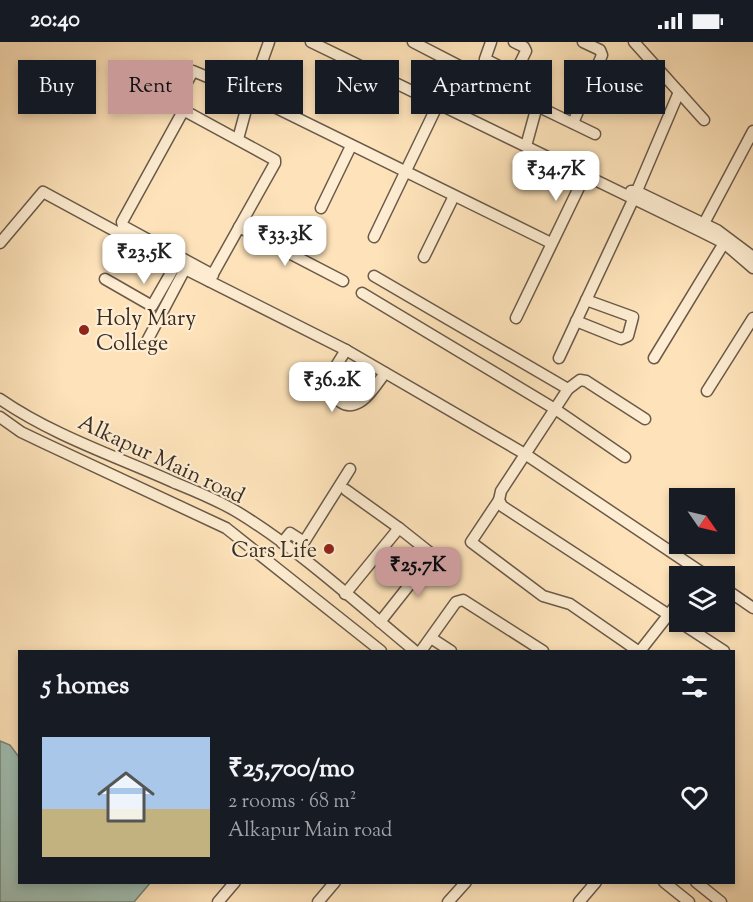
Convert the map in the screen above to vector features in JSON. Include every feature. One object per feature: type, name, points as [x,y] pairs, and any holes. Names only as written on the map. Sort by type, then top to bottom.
[{"type":"street","points":[[263,60],[269,42]]},
{"type":"street","points":[[311,42],[411,91]]},
{"type":"street","points":[[413,42],[448,60]]},
{"type":"street","points":[[487,60],[485,59],[491,42]]},
{"type":"street","points":[[513,42],[526,49],[521,60]]},
{"type":"street","points":[[573,123],[603,55],[600,50],[583,42]]},
{"type":"street","points":[[634,42],[704,120]]},
{"type":"street","points":[[559,358],[635,195],[678,92]]},
{"type":"street","points":[[211,278],[275,160],[185,111],[122,222],[123,226],[211,278],[346,350],[525,454],[689,566]]},
{"type":"street","points":[[552,113],[595,134]]},
{"type":"street","points":[[238,139],[245,114]]},
{"type":"street","points":[[287,114],[551,243]]},
{"type":"street","points":[[374,237],[433,114]]},
{"type":"street","points":[[459,114],[622,192],[635,195],[702,227],[753,268]]},
{"type":"street","points":[[526,146],[535,114]]},
{"type":"street","points":[[702,227],[753,131]]},
{"type":"street","points":[[321,208],[351,147]]},
{"type":"street","points":[[516,318],[586,173]]},
{"type":"street","points":[[0,243],[43,192],[181,266],[211,278]]},
{"type":"street","points":[[424,257],[454,196]]},
{"type":"street","points":[[239,227],[343,281]]},
{"type":"street","points":[[702,227],[717,230],[753,257]]},
{"type":"street","points":[[654,358],[724,243]]},
{"type":"street","points":[[105,279],[152,306],[181,266]]},
{"type":"street","points":[[147,341],[181,266]]},
{"type":"street","points":[[374,276],[568,389]]},
{"type":"street","points":[[362,293],[555,409],[625,457]]},
{"type":"street","points":[[576,321],[621,339],[626,339],[628,336],[633,318],[586,300]]},
{"type":"street","points":[[707,391],[753,318]]},
{"type":"street","points":[[346,350],[326,382],[328,389],[344,404],[352,406],[360,403],[385,373]]},
{"type":"street","points":[[638,650],[570,604],[543,596],[471,542],[499,500],[501,491],[568,389],[580,380],[586,381],[645,419]]},
{"type":"street","name":"Alkapur Main road","points":[[0,399],[20,413],[61,434],[200,493],[227,507],[282,543],[414,650]]},
{"type":"street","name":"Alkapur Main road","points":[[0,417],[21,432],[219,525],[235,535],[380,650]]},
{"type":"street","points":[[282,543],[290,533],[304,542],[350,468]]},
{"type":"street","points":[[346,490],[433,555],[380,622]]},
{"type":"street","points":[[499,500],[502,506],[669,614],[640,650]]},
{"type":"street","points":[[219,525],[227,507]]},
{"type":"street","points":[[345,594],[399,528]]},
{"type":"street","points":[[735,596],[753,608]]},
{"type":"street","points":[[422,650],[456,602],[463,600],[541,650]]},
{"type":"street","points":[[696,632],[723,650]]},
{"type":"street","points":[[431,638],[449,650]]},
{"type":"street","points":[[218,902],[233,884]]},
{"type":"street","points":[[318,902],[333,884]]},
{"type":"street","points":[[448,902],[464,884]]},
{"type":"street","points":[[579,902],[594,884]]},
{"type":"street","points":[[666,884],[689,902]]},
{"type":"street","points":[[698,884],[721,902]]},
{"type":"shaded area","points":[[0,741],[10,745],[18,756],[18,884],[149,884],[134,902],[0,902]]},
{"type":"place","name":"Holy Mary College","points":[[84,330]]},
{"type":"place","name":"Cars Life","points":[[329,549]]}]
